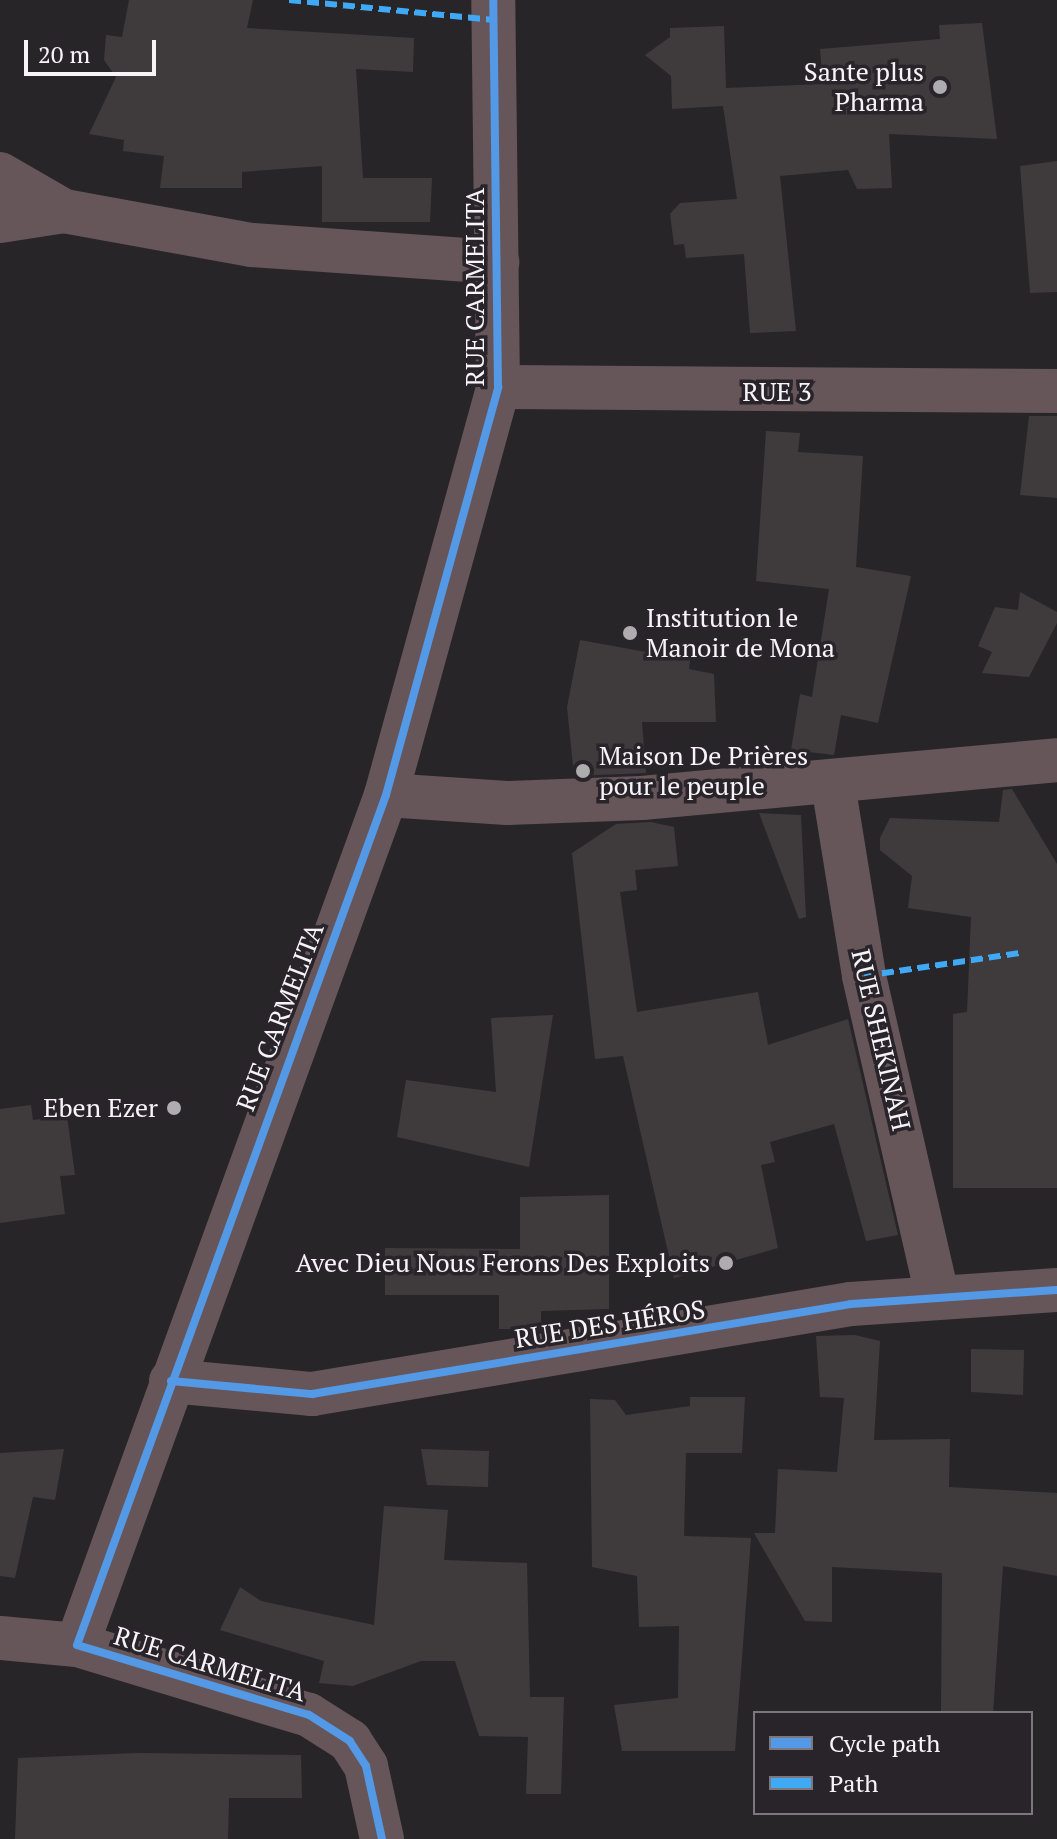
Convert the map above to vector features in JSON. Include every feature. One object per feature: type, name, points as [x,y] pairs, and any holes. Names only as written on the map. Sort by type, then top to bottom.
[{"type":"street","name":"RUE CARMELITA","points":[[382,1839],[366,1766],[330,1728],[178,1670],[77,1645],[386,795],[498,387],[493,0]]},
{"type":"street","points":[[0,174],[64,211]]},
{"type":"street","points":[[0,221],[64,211],[252,245],[497,262]]},
{"type":"street","name":"RUE 3","points":[[498,387],[1057,391]]},
{"type":"street","points":[[386,795],[507,803],[833,784],[1057,760]]},
{"type":"street","name":"RUE SHEKINAH","points":[[833,784],[864,976],[937,1295]]},
{"type":"street","name":"RUE DES HÉROS","points":[[171,1381],[312,1394],[937,1295],[1057,1290]]},
{"type":"street","points":[[0,1638],[77,1645]]},
{"type":"building","points":[[129,0],[253,0],[247,28],[414,38],[413,72],[356,69],[363,178],[432,178],[430,222],[322,222],[322,166],[242,172],[242,188],[160,188],[164,156],[123,151],[124,140],[89,134],[116,77],[104,60],[106,35],[122,37]]},
{"type":"building","points":[[982,23],[997,139],[889,134],[892,188],[857,189],[848,170],[780,176],[796,331],[750,333],[744,254],[686,258],[684,244],[674,245],[670,214],[680,203],[737,199],[723,106],[672,109],[671,76],[645,55],[670,37],[670,28],[724,26],[726,88],[823,84],[820,49],[940,39],[939,25]]},
{"type":"building","points":[[1057,161],[1057,292],[1030,293],[1020,166]]},
{"type":"building","points":[[1029,416],[1057,416],[1057,498],[1020,495]]},
{"type":"building","points":[[766,431],[800,433],[798,452],[863,456],[856,567],[911,576],[878,723],[841,715],[834,755],[791,750],[800,694],[812,697],[829,589],[756,581]]},
{"type":"building","points":[[1020,592],[1057,612],[1057,623],[1029,677],[982,673],[992,652],[978,646],[995,607],[1018,610]]},
{"type":"building","points":[[580,640],[690,660],[689,669],[714,674],[716,722],[642,722],[646,773],[574,776],[567,707]]},
{"type":"building","points":[[1012,789],[1057,864],[1057,1188],[953,1188],[953,1014],[967,1012],[971,917],[908,908],[912,876],[880,850],[880,838],[890,818],[999,822],[1003,790]]},
{"type":"building","points":[[759,813],[801,815],[806,917],[799,919]]},
{"type":"building","points":[[651,822],[674,827],[678,866],[635,870],[637,890],[620,892],[637,1012],[758,992],[768,1045],[848,1019],[898,1235],[866,1241],[834,1124],[770,1142],[775,1162],[761,1165],[778,1248],[674,1278],[623,1056],[595,1059],[572,853],[616,824]]},
{"type":"building","points":[[553,1015],[529,1167],[397,1137],[406,1080],[496,1092],[491,1018]]},
{"type":"building","points":[[31,1105],[33,1120],[67,1116],[75,1175],[60,1176],[65,1214],[0,1223],[0,1109]]},
{"type":"building","points":[[609,1195],[609,1309],[541,1311],[541,1329],[499,1329],[499,1295],[385,1295],[385,1248],[520,1249],[520,1197]]},
{"type":"building","points":[[855,1335],[880,1341],[874,1440],[950,1439],[949,1487],[1057,1493],[1057,1576],[1003,1566],[993,1711],[941,1711],[942,1573],[832,1567],[832,1622],[805,1621],[754,1533],[775,1533],[778,1469],[837,1472],[844,1398],[820,1397],[816,1336]]},
{"type":"building","points":[[971,1349],[1024,1350],[1023,1395],[971,1392]]},
{"type":"building","points":[[690,1397],[745,1397],[742,1453],[686,1453],[684,1536],[751,1538],[735,1751],[622,1751],[614,1705],[678,1698],[679,1626],[639,1627],[637,1576],[592,1567],[590,1399],[615,1400],[626,1415],[690,1406]]},
{"type":"building","points":[[64,1449],[55,1500],[33,1497],[15,1578],[0,1576],[0,1453]]},
{"type":"building","points":[[421,1449],[489,1451],[488,1487],[427,1485]]},
{"type":"building","points":[[384,1506],[448,1510],[444,1560],[527,1563],[530,1697],[564,1697],[561,1794],[526,1794],[528,1737],[479,1736],[455,1661],[421,1661],[353,1686],[319,1683],[324,1661],[220,1630],[240,1587],[261,1601],[374,1625]]},
{"type":"building","points":[[137,1753],[301,1755],[302,1798],[229,1798],[228,1839],[15,1839],[18,1758]]},
{"type":"marked path","points":[[289,0],[494,20]]},
{"type":"marked path","points":[[864,976],[1020,953]]},
{"type":"cycle path","points":[[382,1839],[366,1766],[350,1741],[309,1715],[77,1645],[386,795],[498,387],[493,0]]},
{"type":"cycle path","points":[[171,1381],[312,1394],[851,1304],[1057,1290]]},
{"type":"place","name":"Sante plus Pharma","points":[[940,87]]},
{"type":"place","name":"Institution le Manoir de Mona","points":[[630,633]]},
{"type":"place","name":"Maison De Prières pour le peuple","points":[[583,771]]},
{"type":"place","name":"Eben Ezer","points":[[174,1108]]},
{"type":"place","name":"Avec Dieu Nous Ferons Des Exploits","points":[[726,1263]]}]
